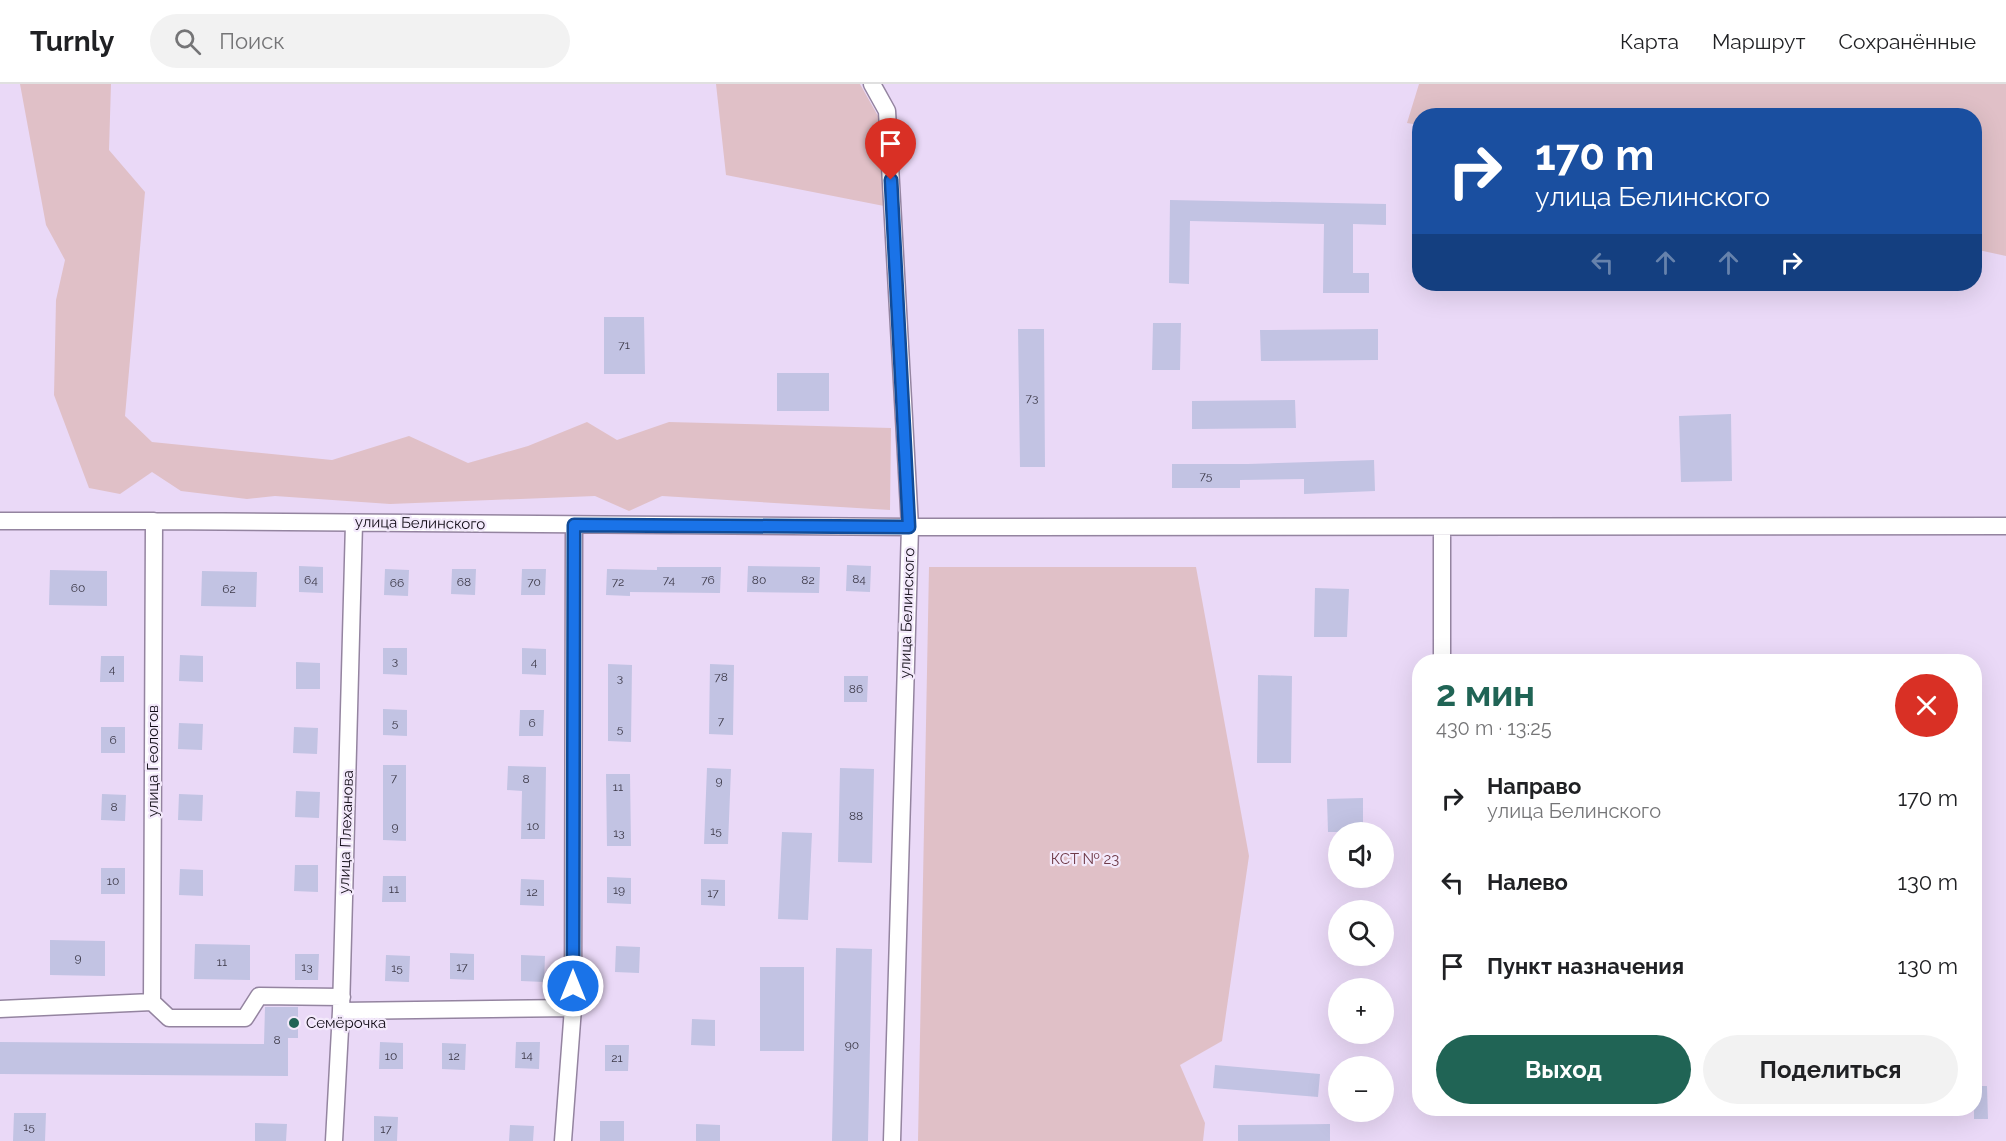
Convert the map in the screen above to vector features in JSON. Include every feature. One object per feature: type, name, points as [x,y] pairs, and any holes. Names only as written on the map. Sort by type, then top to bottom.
[{"type":"street","points":[[872,84],[887,111],[909,527],[2006,526]]},
{"type":"street","name":"улица Белинского","points":[[0,521],[154,520],[909,527],[892,1141]]},
{"type":"street","name":"улица Геологов","points":[[152,1002],[154,520]]},
{"type":"street","name":"улица Плеханова","points":[[334,1141],[342,1004],[354,523]]},
{"type":"street","points":[[563,1141],[573,1008],[574,525]]},
{"type":"street","points":[[1442,527],[1442,654]]},
{"type":"street","points":[[0,1009],[152,1002],[169,1018],[245,1018],[259,996],[342,1004],[573,1008]]},
{"type":"green space","points":[[20,84],[111,84],[109,150],[145,192],[125,416],[152,442],[332,460],[409,436],[468,463],[528,446],[587,422],[617,440],[669,422],[891,428],[890,510],[662,496],[629,511],[595,496],[390,504],[275,496],[247,499],[181,491],[152,472],[120,494],[89,488],[54,395],[56,300],[65,260],[46,225]]},
{"type":"green space","points":[[716,84],[860,84],[878,116],[884,206],[726,175]]},
{"type":"green space","points":[[1419,84],[2006,84],[2006,256],[1982,251],[1982,108],[1412,108],[1412,124],[1407,123]]},
{"type":"green space","name":"КСТ № 23","points":[[929,567],[1196,567],[1249,856],[1222,1041],[1180,1065],[1205,1123],[1203,1141],[918,1141]]},
{"type":"building","points":[[1170,200],[1386,204],[1386,225],[1353,224],[1353,273],[1369,273],[1369,293],[1323,293],[1324,224],[1190,221],[1189,284],[1169,283]]},
{"type":"building","points":[[604,317],[644,317],[645,374],[604,374]]},
{"type":"building","points":[[1153,323],[1181,323],[1180,370],[1152,370]]},
{"type":"building","points":[[1018,329],[1044,329],[1045,467],[1020,467]]},
{"type":"building","points":[[1378,329],[1378,360],[1261,361],[1260,330]]},
{"type":"building","points":[[777,373],[829,373],[829,411],[777,411]]},
{"type":"building","points":[[1295,400],[1296,428],[1192,429],[1192,401]]},
{"type":"building","points":[[1731,414],[1732,481],[1681,482],[1679,416]]},
{"type":"building","points":[[1374,460],[1375,491],[1304,494],[1304,479],[1240,480],[1240,488],[1172,488],[1172,464]]},
{"type":"building","points":[[847,565],[871,566],[870,592],[846,591]]},
{"type":"building","points":[[299,566],[323,567],[323,593],[299,592]]},
{"type":"building","points":[[748,566],[820,567],[819,593],[747,592]]},
{"type":"building","points":[[657,567],[721,567],[720,593],[630,592],[630,596],[606,595],[607,569],[657,570]]},
{"type":"building","points":[[385,569],[409,570],[408,596],[384,595]]},
{"type":"building","points":[[452,569],[476,569],[475,595],[451,594]]},
{"type":"building","points":[[522,569],[546,569],[545,595],[521,595]]},
{"type":"building","points":[[50,570],[107,571],[107,606],[49,605]]},
{"type":"building","points":[[202,571],[257,572],[256,607],[201,606]]},
{"type":"building","points":[[1315,588],[1349,589],[1347,637],[1314,637]]},
{"type":"building","points":[[383,648],[407,648],[407,675],[383,674]]},
{"type":"building","points":[[522,648],[546,649],[546,675],[522,674]]},
{"type":"building","points":[[180,655],[203,656],[203,682],[179,681]]},
{"type":"building","points":[[101,656],[124,656],[124,682],[100,682]]},
{"type":"building","points":[[296,662],[320,663],[320,689],[296,689]]},
{"type":"building","points":[[608,664],[632,665],[631,742],[608,741]]},
{"type":"building","points":[[710,664],[734,665],[733,735],[709,734]]},
{"type":"building","points":[[1258,675],[1292,676],[1291,763],[1257,763]]},
{"type":"building","points":[[844,676],[868,676],[867,702],[844,702]]},
{"type":"building","points":[[383,709],[407,710],[407,736],[383,735]]},
{"type":"building","points":[[520,710],[544,710],[543,736],[519,736]]},
{"type":"building","points":[[179,723],[203,724],[202,750],[178,749]]},
{"type":"building","points":[[101,727],[125,727],[125,753],[101,753]]},
{"type":"building","points":[[294,727],[318,728],[317,754],[293,753]]},
{"type":"building","points":[[383,765],[406,765],[406,841],[383,840]]},
{"type":"building","points":[[508,766],[546,767],[545,839],[521,839],[522,791],[507,790]]},
{"type":"building","points":[[707,768],[731,769],[728,844],[704,844]]},
{"type":"building","points":[[840,768],[874,769],[872,863],[838,862]]},
{"type":"building","points":[[606,774],[630,774],[631,846],[607,846]]},
{"type":"building","points":[[296,791],[320,792],[319,818],[295,817]]},
{"type":"building","points":[[102,794],[126,795],[125,821],[101,820]]},
{"type":"building","points":[[179,794],[203,795],[202,821],[178,820]]},
{"type":"building","points":[[1363,798],[1363,822],[1328,822],[1328,832],[1327,799]]},
{"type":"building","points":[[782,832],[812,833],[808,920],[778,919]]},
{"type":"building","points":[[295,865],[318,865],[318,892],[294,891]]},
{"type":"building","points":[[101,868],[125,868],[125,894],[101,894]]},
{"type":"building","points":[[180,869],[203,870],[203,896],[179,895]]},
{"type":"building","points":[[383,876],[406,876],[406,902],[382,902]]},
{"type":"building","points":[[607,877],[631,878],[631,904],[607,903]]},
{"type":"building","points":[[521,879],[544,880],[544,906],[520,905]]},
{"type":"building","points":[[701,879],[725,880],[725,906],[701,905]]},
{"type":"building","points":[[50,940],[105,941],[105,976],[50,975]]},
{"type":"building","points":[[195,944],[250,945],[250,980],[194,979]]},
{"type":"building","points":[[616,946],[640,947],[639,973],[615,972]]},
{"type":"building","points":[[836,948],[872,949],[868,1141],[832,1141]]},
{"type":"building","points":[[450,953],[474,954],[474,980],[450,979]]},
{"type":"building","points":[[295,954],[319,954],[318,980],[295,980]]},
{"type":"building","points":[[386,955],[410,956],[409,982],[385,981]]},
{"type":"building","points":[[521,955],[545,956],[544,982],[521,981]]},
{"type":"building","points":[[760,967],[804,967],[804,1051],[760,1051]]},
{"type":"building","points":[[265,1007],[298,1007],[298,1038],[288,1038],[288,1076],[0,1074],[0,1042],[264,1044]]},
{"type":"building","points":[[692,1019],[715,1020],[715,1046],[691,1045]]},
{"type":"building","points":[[380,1042],[403,1043],[403,1069],[379,1069]]},
{"type":"building","points":[[516,1042],[540,1042],[539,1069],[515,1068]]},
{"type":"building","points":[[442,1043],[466,1044],[465,1070],[442,1069]]},
{"type":"building","points":[[605,1045],[629,1045],[628,1071],[605,1071]]},
{"type":"building","points":[[1215,1065],[1320,1074],[1318,1097],[1213,1088]]},
{"type":"building","points":[[1982,1086],[1987,1086],[1988,1119],[1974,1119],[1974,1116],[1982,1116]]},
{"type":"building","points":[[14,1113],[46,1113],[45,1141],[13,1141]]},
{"type":"building","points":[[374,1116],[398,1117],[397,1141],[374,1141]]},
{"type":"building","points":[[600,1121],[624,1121],[624,1141],[600,1141]]},
{"type":"building","points":[[255,1123],[287,1124],[286,1141],[255,1141]]},
{"type":"building","points":[[696,1124],[720,1125],[720,1141],[696,1141]]},
{"type":"building","points":[[1330,1124],[1330,1141],[1238,1141],[1238,1125]]},
{"type":"building","points":[[510,1125],[534,1126],[533,1141],[509,1141]]},
{"type":"place","name":"Семёрочка","points":[[294,1023]]},
{"type":"route","points":[[573,986],[574,525],[909,527],[891,180]]}]
